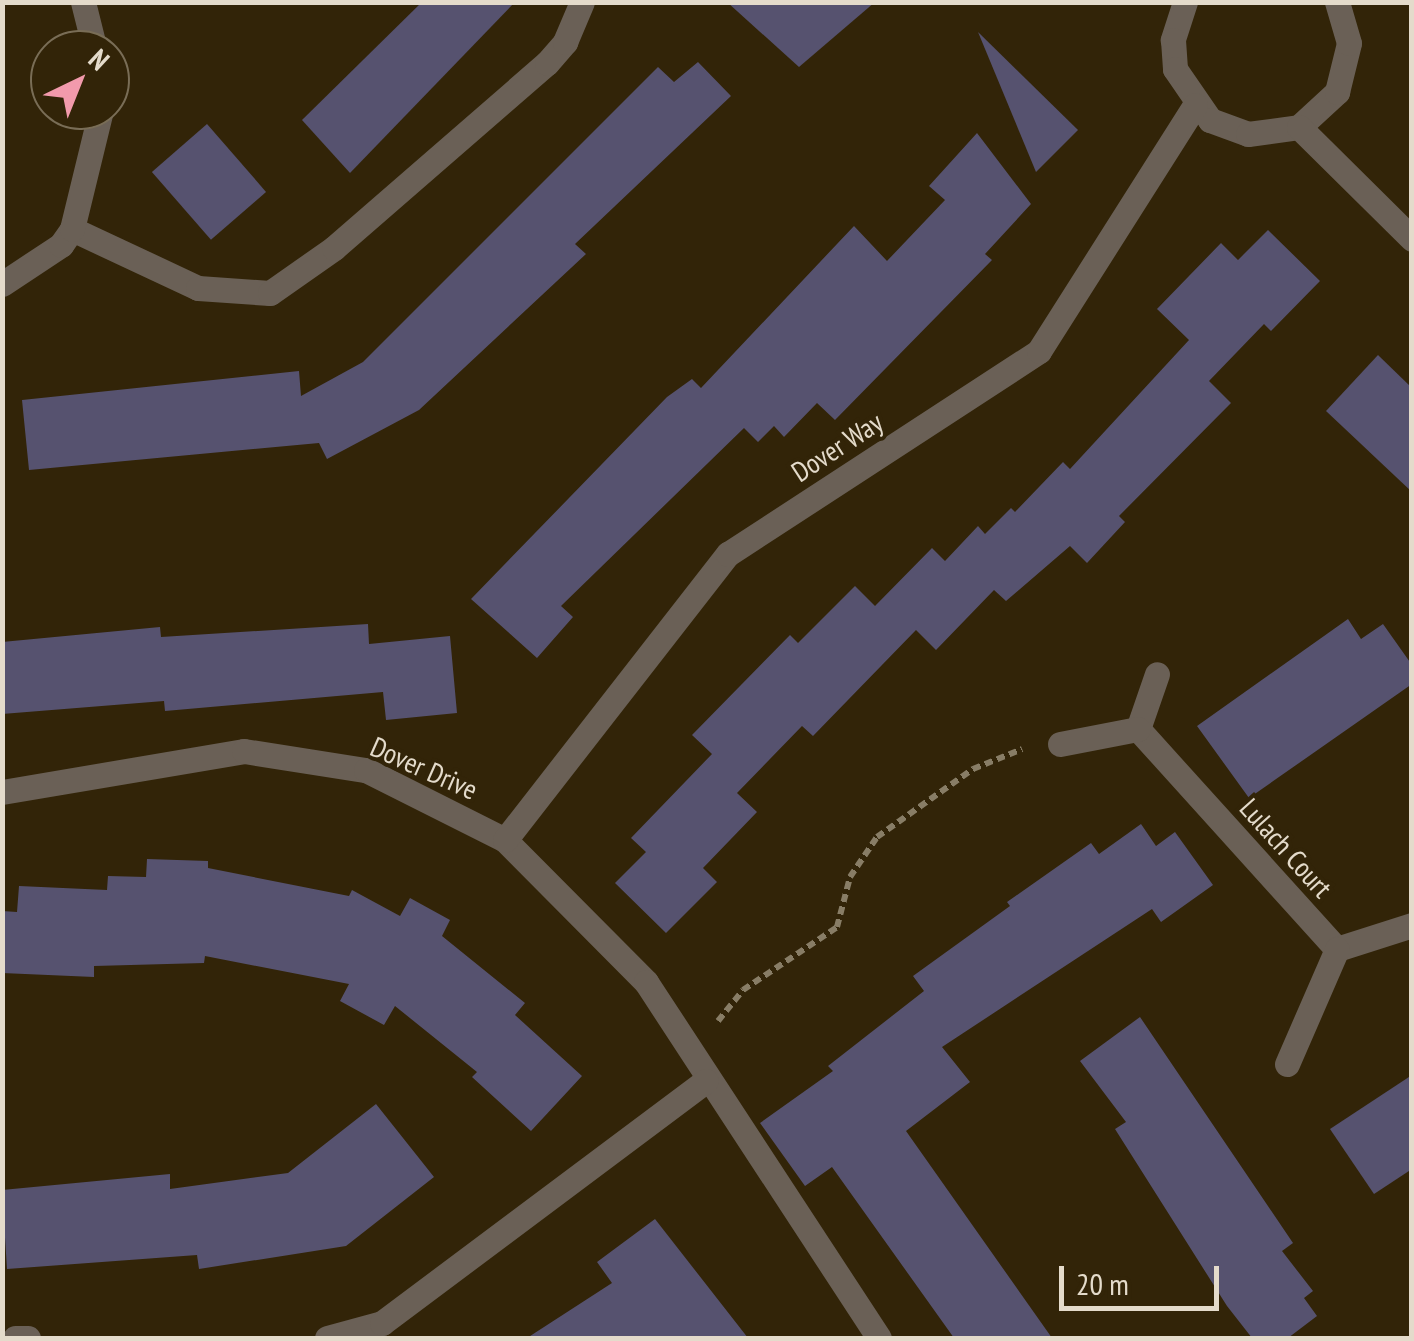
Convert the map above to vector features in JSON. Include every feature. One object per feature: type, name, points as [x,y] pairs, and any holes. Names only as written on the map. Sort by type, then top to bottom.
[{"type":"street","points":[[83,2],[89,30]]},
{"type":"street","points":[[72,230],[198,288],[270,293],[310,268],[547,63],[565,42],[582,2]]},
{"type":"street","points":[[1184,2],[1174,55],[1195,105],[1210,120],[1248,134],[1300,127],[1323,110],[1345,74],[1349,43],[1338,3]]},
{"type":"street","name":"Dover Way","points":[[505,840],[728,554],[1039,351],[1195,105]]},
{"type":"street","points":[[1300,127],[1412,239]]},
{"type":"street","points":[[2,284],[61,245],[72,230],[96,130]]},
{"type":"street","points":[[1060,744],[1138,729],[1157,674]]},
{"type":"street","name":"Lulach Court","points":[[1138,729],[1336,948]]},
{"type":"street","name":"Dover Drive","points":[[2,792],[244,750],[366,770],[505,840],[646,982],[706,1081],[878,1338]]},
{"type":"street","points":[[1287,1064],[1336,948],[1412,925]]},
{"type":"street","points":[[327,1338],[382,1323],[706,1081]]},
{"type":"street","points":[[16,1338],[28,1338]]},
{"type":"path","points":[[688,1048],[743,990],[836,927],[850,877],[889,827],[973,769],[1023,748],[1060,744]]},
{"type":"building","points":[[422,2],[515,2],[350,173],[302,120]]},
{"type":"building","points":[[727,2],[875,2],[799,67]]},
{"type":"building","points":[[978,32],[1078,130],[1036,172]]},
{"type":"building","points":[[698,62],[731,96],[575,244],[586,254],[419,410],[327,459],[319,443],[29,470],[22,400],[299,371],[301,396],[363,362],[658,67],[674,82]]},
{"type":"building","points":[[207,124],[266,192],[211,240],[152,172]]},
{"type":"building","points":[[977,133],[1031,204],[985,254],[992,260],[835,420],[817,403],[784,437],[774,426],[758,442],[744,428],[561,606],[573,617],[537,658],[471,599],[667,397],[692,379],[701,388],[854,226],[887,261],[945,200],[929,186]]},
{"type":"building","points":[[1268,230],[1320,281],[1271,331],[1264,324],[1209,381],[1231,403],[1119,516],[1125,522],[1087,563],[1070,546],[1006,601],[994,590],[936,650],[916,630],[813,736],[802,726],[737,793],[757,812],[703,868],[717,882],[666,933],[615,883],[646,852],[631,838],[712,754],[692,735],[790,635],[798,643],[855,586],[875,606],[932,548],[945,561],[978,526],[985,534],[1011,508],[1015,512],[1063,462],[1070,469],[1189,340],[1157,309],[1221,243],[1238,260]]},
{"type":"building","points":[[1378,355],[1412,388],[1412,492],[1326,411]]},
{"type":"building","points":[[1348,619],[1361,639],[1383,624],[1412,665],[1412,684],[1249,798],[1197,726]]},
{"type":"building","points":[[368,624],[369,644],[450,636],[457,713],[386,720],[383,692],[165,711],[164,701],[2,714],[2,642],[160,627],[161,637]]},
{"type":"building","points":[[1141,824],[1156,846],[1175,832],[1213,885],[1161,922],[1152,909],[942,1047],[970,1082],[906,1131],[1052,1338],[954,1338],[832,1167],[805,1186],[760,1123],[833,1071],[828,1066],[924,991],[913,976],[1010,906],[1007,902],[1091,843],[1099,854]]},
{"type":"building","points":[[147,859],[208,861],[208,868],[349,896],[352,890],[400,916],[410,898],[450,920],[442,936],[525,1003],[515,1015],[582,1076],[531,1131],[472,1077],[477,1072],[395,1006],[384,1025],[340,1001],[349,984],[205,956],[204,963],[94,966],[94,977],[2,973],[2,911],[17,912],[19,886],[107,890],[108,876],[146,877]]},
{"type":"building","points":[[1140,1017],[1293,1243],[1282,1251],[1313,1291],[1304,1298],[1317,1316],[1288,1338],[1252,1338],[1227,1306],[1115,1129],[1126,1122],[1080,1061]]},
{"type":"building","points":[[1412,1075],[1412,1169],[1374,1194],[1330,1129]]},
{"type":"building","points":[[376,1104],[434,1177],[346,1246],[199,1269],[197,1255],[7,1269],[2,1190],[170,1174],[170,1189],[288,1173]]},
{"type":"building","points":[[655,1219],[748,1338],[527,1338],[612,1283],[597,1262]]}]
